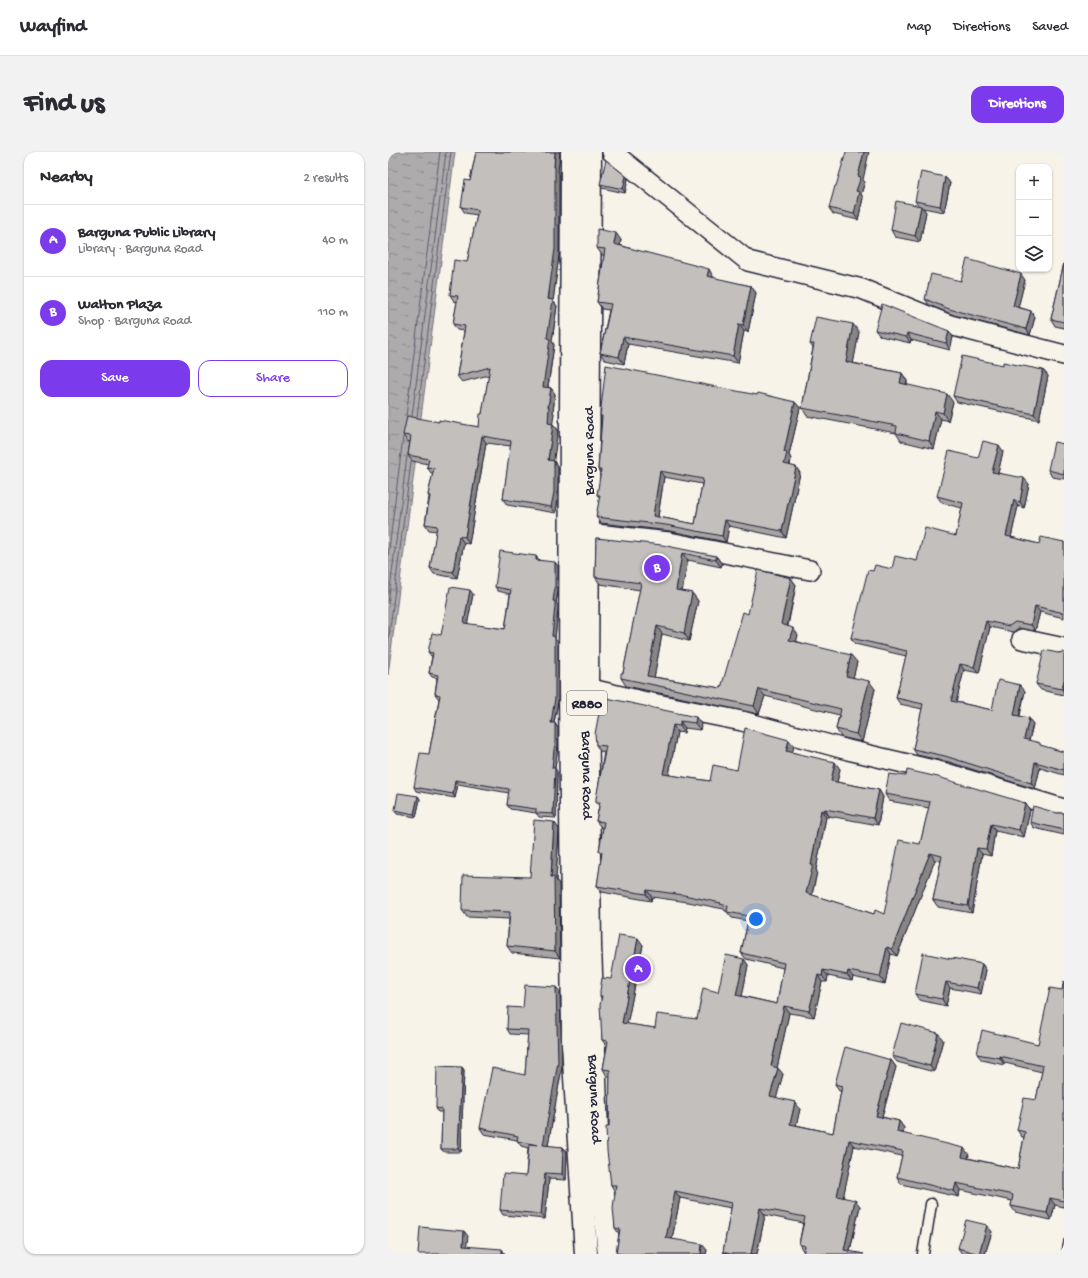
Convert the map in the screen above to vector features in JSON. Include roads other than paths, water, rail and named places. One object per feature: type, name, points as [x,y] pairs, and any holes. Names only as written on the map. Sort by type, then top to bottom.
[{"type":"main road","name":"Barguna Road","points":[[572,152],[570,684],[573,1014],[586,1254]]},
{"type":"main road","name":"Barguna Road","points":[[590,152],[587,533],[590,946],[597,1133],[609,1254]]},
{"type":"street","points":[[612,152],[748,261],[862,289],[950,325],[1064,354]]},
{"type":"street","points":[[587,533],[670,542],[810,570]]},
{"type":"street","points":[[1022,639],[1064,648]]},
{"type":"street","points":[[587,688],[642,701],[742,721],[848,750],[946,774],[1064,809]]},
{"type":"lane","points":[[923,1254],[931,1204]]},
{"type":"water","points":[[388,152],[455,152],[388,675]]},
{"type":"place","name":"Walton Plaza","points":[[657,568]]},
{"type":"place","name":"Barguna Public Library","points":[[638,969]]}]
